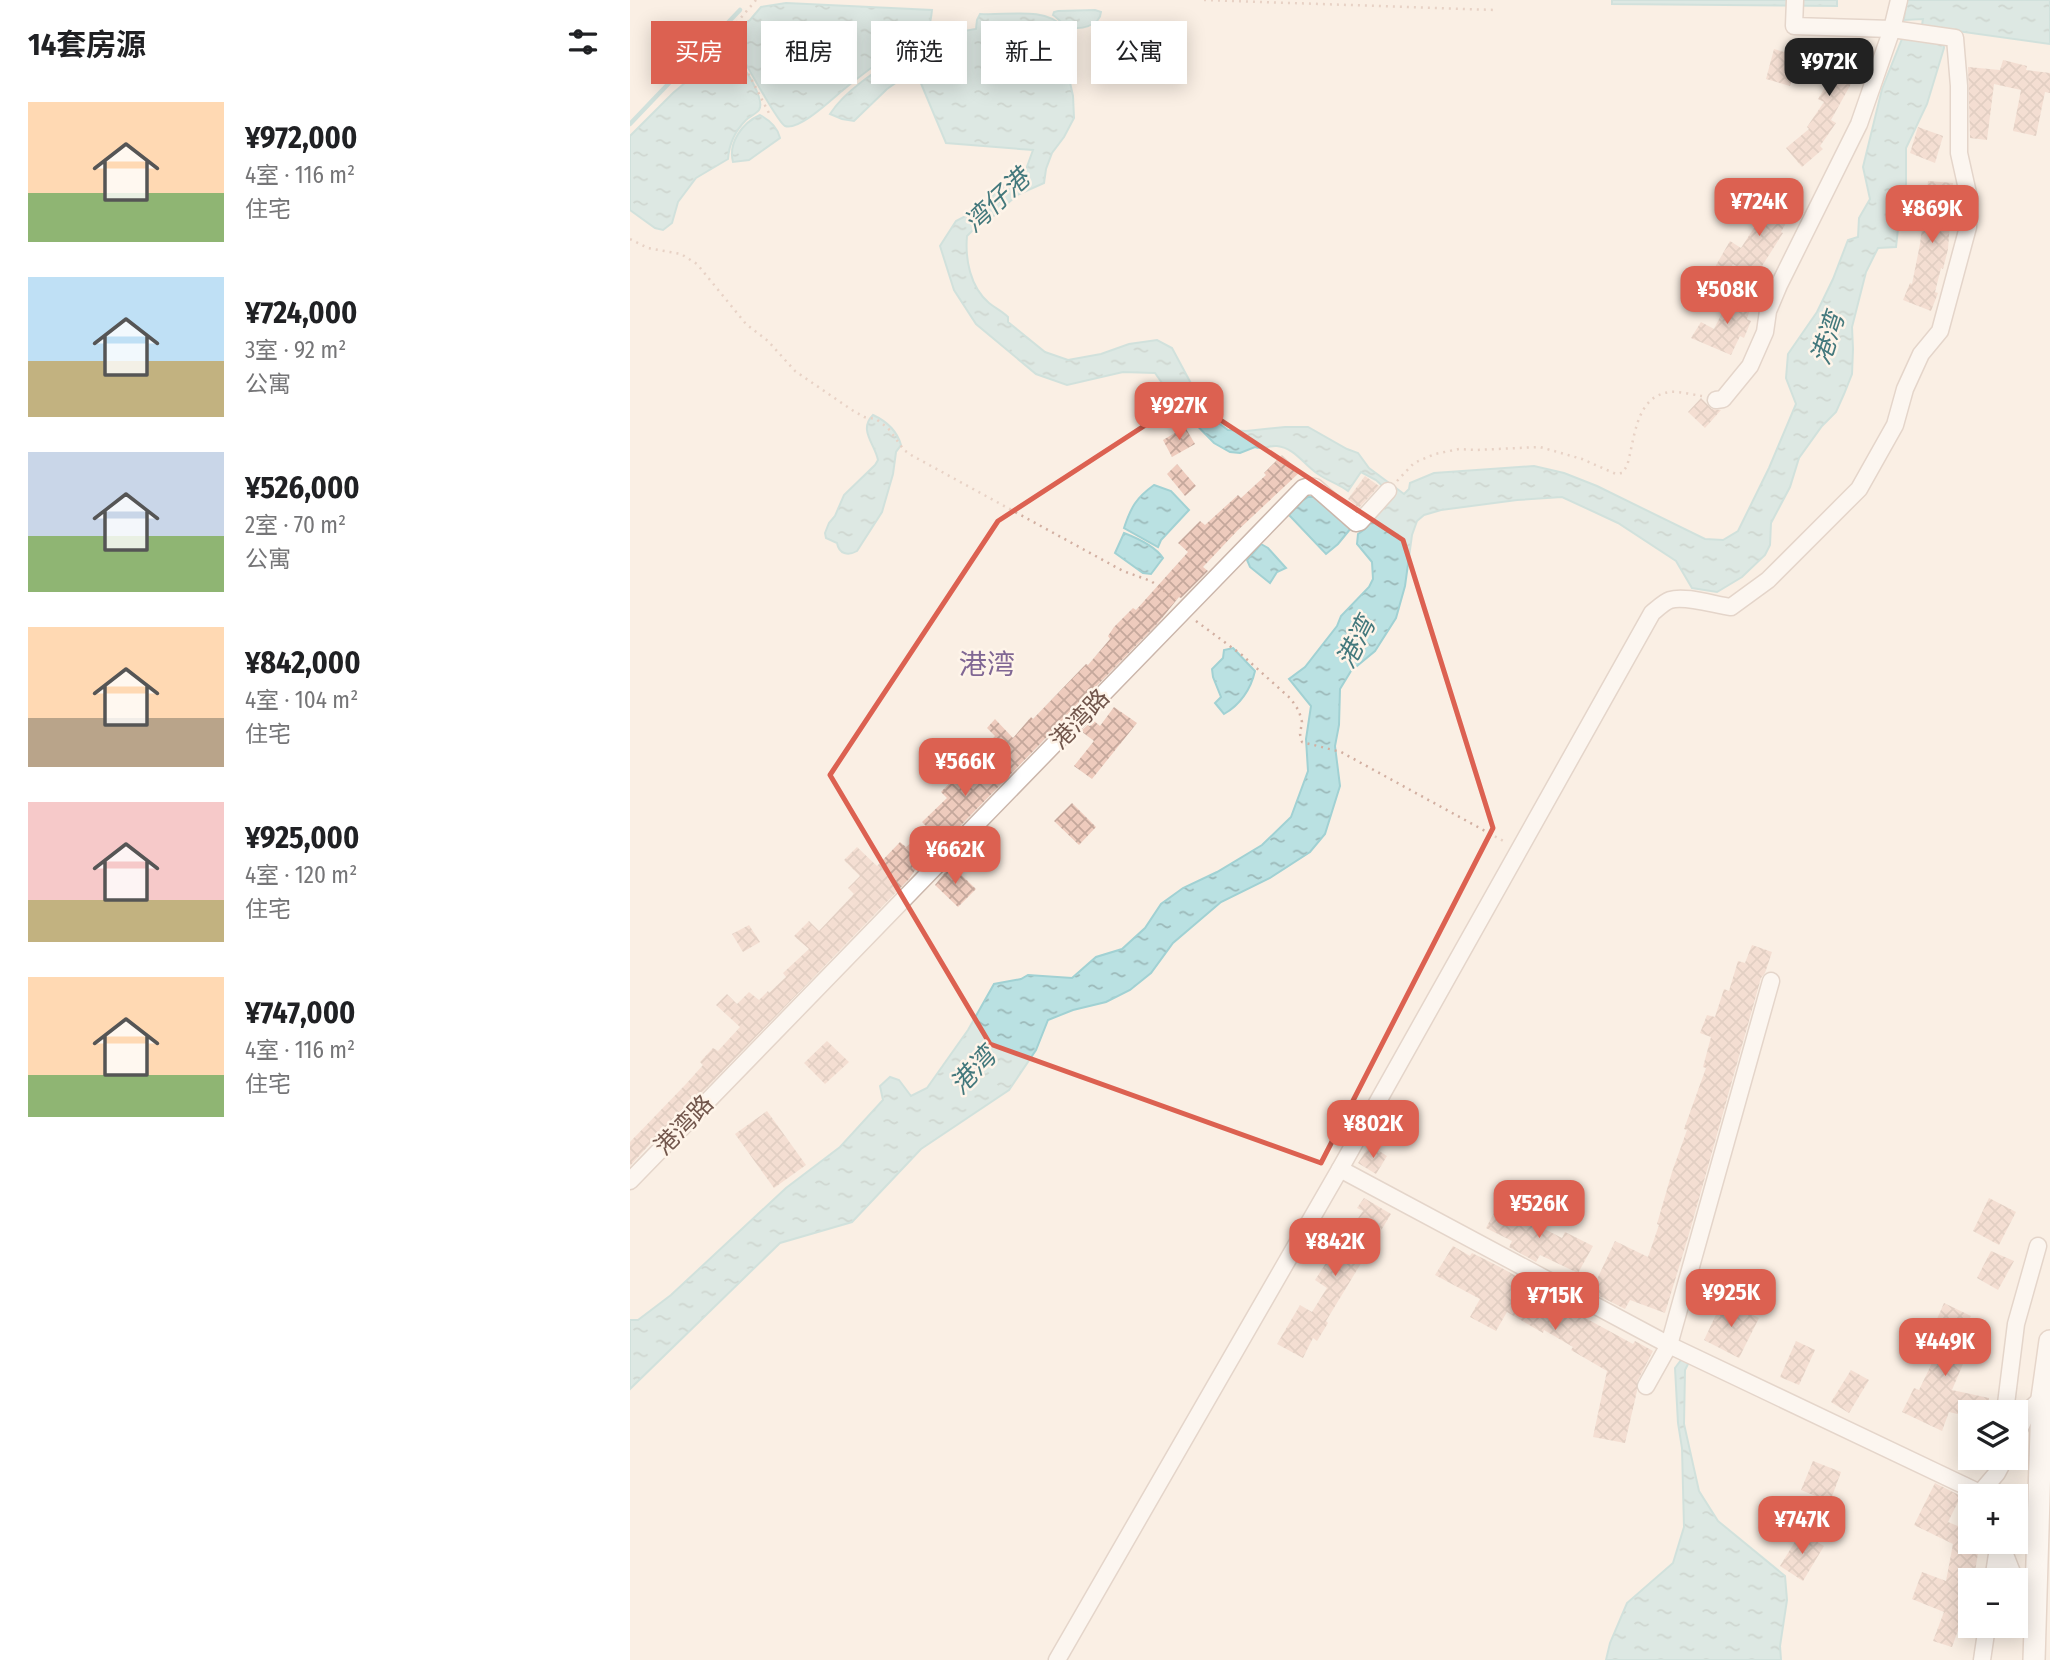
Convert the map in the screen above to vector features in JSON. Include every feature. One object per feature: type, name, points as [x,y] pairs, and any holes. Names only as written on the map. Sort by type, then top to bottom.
[{"type":"street","points":[[1716,401],[1723,399],[1749,366],[1765,332],[1768,312],[1779,285],[1859,124],[1897,27],[1899,0]]},
{"type":"street","points":[[1057,1660],[1340,1169],[1652,613],[1669,600],[1677,599],[1731,607],[1768,580],[1859,489],[1895,425],[1905,390],[1921,354],[1940,331],[1968,227],[1969,198],[1959,153],[1959,86],[1955,38],[1897,27],[1794,26],[1794,6]]},
{"type":"street","name":"港湾路","points":[[630,1181],[1303,488],[1315,487],[1356,523],[1360,522],[1388,491]]},
{"type":"street","points":[[1646,1386],[1669,1345],[1770,981]]},
{"type":"street","points":[[1340,1169],[1669,1345],[1958,1484]]},
{"type":"street","points":[[2006,1400],[2016,1324],[2038,1246]]},
{"type":"street","points":[[2034,1660],[2042,1398],[2050,1341]]},
{"type":"street","points":[[2028,1411],[2042,1398]]},
{"type":"street","points":[[2028,1611],[2035,1629]]},
{"type":"street","points":[[1982,1660],[1985,1638]]},
{"type":"path","points":[[756,0],[726,39],[746,69],[771,117]]},
{"type":"path","points":[[1204,0],[1495,10]]},
{"type":"path","points":[[630,239],[649,248],[681,254],[696,264],[746,324],[768,341],[795,371],[852,410],[864,417],[876,419],[888,428],[911,455],[1124,571],[1151,581],[1179,601],[1184,612],[1242,654],[1291,699],[1299,711],[1303,742],[1341,752],[1519,850]]},
{"type":"path","points":[[1388,491],[1414,463],[1435,454],[1459,449],[1540,447],[1582,458],[1616,474],[1622,473],[1627,466],[1640,414],[1656,395],[1673,391],[1716,401]]},
{"type":"highlighted area","points":[[1187,398],[1403,540],[1493,828],[1321,1163],[990,1044],[830,775],[998,521]]},
{"type":"water","points":[[1612,0],[1837,0],[1837,6],[1612,4]]},
{"type":"water","name":"湾仔港","points":[[1906,0],[2050,0],[2050,44],[1950,30],[1943,39],[1944,48],[1927,104],[1906,148],[1906,184],[1896,247],[1878,248],[1866,272],[1852,327],[1852,374],[1836,412],[1822,426],[1799,458],[1790,487],[1771,523],[1770,545],[1765,555],[1742,577],[1717,592],[1692,588],[1676,561],[1618,523],[1562,497],[1517,500],[1441,510],[1424,515],[1417,521],[1412,535],[1405,586],[1396,618],[1375,651],[1351,671],[1340,689],[1339,725],[1335,746],[1340,786],[1325,834],[1310,852],[1270,878],[1221,902],[1173,943],[1151,973],[1130,990],[1106,1002],[1073,1010],[1048,1020],[1036,1050],[1009,1090],[921,1149],[852,1222],[780,1243],[630,1389],[630,1320],[638,1320],[671,1295],[786,1188],[840,1147],[883,1100],[880,1086],[890,1077],[899,1080],[911,1096],[927,1088],[968,1030],[994,984],[1028,975],[1072,978],[1096,957],[1122,949],[1145,928],[1161,904],[1183,888],[1217,872],[1262,845],[1291,817],[1308,771],[1306,739],[1311,706],[1289,679],[1305,667],[1337,626],[1341,616],[1369,587],[1373,579],[1372,562],[1357,544],[1358,534],[1365,529],[1388,491],[1376,480],[1361,472],[1348,491],[1318,474],[1283,447],[1255,447],[1240,453],[1230,452],[1214,443],[1179,407],[1155,373],[1123,372],[1067,385],[1036,374],[976,324],[954,290],[940,246],[956,221],[981,208],[1001,186],[1025,172],[1033,150],[946,143],[921,84],[967,84],[967,30],[976,29],[980,14],[1035,14],[1056,21],[981,21],[981,84],[1070,84],[1073,96],[1074,118],[1052,153],[1044,183],[1017,195],[967,236],[968,263],[977,289],[989,303],[1008,317],[1008,322],[1045,352],[1068,360],[1101,354],[1129,344],[1157,340],[1172,348],[1208,415],[1228,430],[1308,427],[1358,453],[1369,468],[1404,494],[1410,483],[1434,473],[1534,466],[1564,473],[1597,486],[1705,539],[1723,540],[1738,531],[1796,404],[1786,378],[1788,354],[1817,312],[1848,240],[1858,237],[1859,218],[1870,199],[1863,167],[1882,89],[1904,34],[1921,31],[1923,19],[1904,20]]},
{"type":"water","points":[[786,3],[932,10],[930,21],[871,21],[871,68],[857,79],[857,21],[761,21],[761,84],[850,84],[807,119],[785,126],[747,65],[747,22],[761,7]]},
{"type":"water","points":[[1058,11],[1101,12],[1097,21],[1077,27],[1077,21],[1060,21],[1053,15]]},
{"type":"water","points":[[747,73],[758,94],[760,106],[736,133],[728,159],[696,178],[678,202],[672,223],[663,230],[655,228],[630,210],[630,136],[684,84],[747,84]]},
{"type":"water","points":[[871,75],[871,84],[894,84],[854,121],[830,114],[844,97]]},
{"type":"water","points":[[760,115],[773,125],[780,138],[749,160],[733,162],[733,148],[738,134],[747,123]]},
{"type":"water","points":[[873,415],[890,427],[901,445],[896,452],[882,512],[857,551],[847,554],[840,550],[837,543],[826,538],[825,533],[844,495],[878,460],[867,432]]},
{"type":"water","points":[[1154,485],[1171,491],[1189,510],[1161,540],[1158,547],[1124,528],[1135,504]]},
{"type":"water","points":[[1308,497],[1315,497],[1351,528],[1326,554],[1289,515]]},
{"type":"water","points":[[1124,533],[1151,546],[1163,558],[1151,574],[1143,573],[1115,553]]},
{"type":"water","points":[[1261,544],[1286,568],[1277,572],[1270,583],[1250,567],[1247,560]]},
{"type":"water","points":[[1233,648],[1255,671],[1244,696],[1224,714],[1215,703],[1221,697],[1212,669],[1223,658],[1224,650]]},
{"type":"water","points":[[1684,1356],[1690,1360],[1685,1370],[1684,1424],[1699,1491],[1718,1521],[1785,1576],[1787,1600],[1780,1646],[1781,1660],[1606,1660],[1610,1643],[1627,1603],[1673,1563],[1684,1527],[1682,1448],[1675,1368]]},
{"type":"building","points":[[1827,38],[1853,38],[1863,42],[1857,59],[1860,60],[1852,82],[1831,120],[1836,123],[1820,146],[1823,149],[1802,167],[1786,148],[1809,129],[1807,127],[1824,102],[1818,99],[1831,71],[1825,69],[1833,46],[1825,43]]},
{"type":"building","points":[[1774,49],[1798,56],[1790,86],[1766,79]]},
{"type":"building","points":[[2003,60],[2027,66],[2026,70],[2050,73],[2050,93],[2045,92],[2036,136],[2013,131],[2021,90],[1994,84],[1987,140],[1970,138],[1968,67],[2000,70]]},
{"type":"building","points":[[1918,127],[1943,136],[1935,163],[1910,153]]},
{"type":"building","points":[[1928,181],[1953,183],[1948,249],[1931,311],[1903,300],[1910,283],[1912,284]]},
{"type":"building","points":[[1769,192],[1795,207],[1781,232],[1783,233],[1755,277],[1733,264],[1727,274],[1715,267],[1730,241],[1741,248],[1761,217],[1756,214]]},
{"type":"building","points":[[1732,293],[1753,299],[1747,319],[1751,321],[1744,338],[1740,336],[1731,355],[1691,338],[1701,322],[1714,329],[1724,309],[1727,310]]},
{"type":"building","points":[[1701,398],[1712,409],[1721,410],[1705,428],[1688,412]]},
{"type":"building","points":[[1185,427],[1195,444],[1172,457],[1163,440]]},
{"type":"building","points":[[1282,455],[1300,472],[1237,531],[1203,567],[1208,571],[1179,597],[1158,623],[927,860],[924,857],[909,879],[682,1113],[680,1111],[630,1166],[630,1142],[703,1065],[700,1062],[713,1048],[718,1051],[740,1027],[716,1005],[727,994],[737,1004],[749,992],[759,1000],[768,991],[769,993],[786,977],[783,973],[809,949],[794,936],[809,921],[819,931],[854,894],[848,888],[860,876],[844,860],[857,847],[877,866],[900,842],[906,847],[928,828],[922,822],[947,798],[941,792],[967,765],[962,761],[975,747],[980,752],[995,736],[987,728],[995,719],[1013,738],[1031,717],[1033,719],[1086,664],[1088,665],[1110,639],[1108,636],[1114,627],[1133,608],[1136,610],[1188,552],[1178,543],[1200,521],[1205,525],[1238,495],[1241,498],[1266,475],[1264,473]]},
{"type":"building","points":[[1177,464],[1196,486],[1185,496],[1167,474]]},
{"type":"building","points":[[1365,476],[1379,486],[1359,508],[1348,499]]},
{"type":"building","points":[[1114,707],[1137,723],[1092,779],[1074,766],[1094,741],[1081,731],[1093,720],[1100,726]]},
{"type":"building","points":[[1072,803],[1096,827],[1079,845],[1054,821]]},
{"type":"building","points":[[951,865],[976,889],[958,907],[935,885]]},
{"type":"building","points":[[749,925],[760,942],[743,952],[732,934]]},
{"type":"building","points":[[1752,945],[1772,952],[1761,978],[1665,1313],[1630,1300],[1625,1309],[1591,1292],[1615,1241],[1648,1257],[1687,1130],[1684,1129],[1706,1068],[1703,1067],[1711,1037],[1700,1033],[1707,1015],[1715,1017],[1724,989],[1729,991],[1738,961],[1745,963]]},
{"type":"building","points":[[827,1041],[849,1062],[825,1084],[804,1063]]},
{"type":"building","points":[[767,1111],[806,1165],[774,1188],[735,1134]]},
{"type":"building","points":[[1370,1145],[1387,1156],[1376,1174],[1358,1163]]},
{"type":"building","points":[[1364,1198],[1391,1214],[1326,1321],[1328,1323],[1317,1341],[1313,1338],[1303,1358],[1277,1344],[1300,1305],[1312,1312],[1327,1288],[1315,1280],[1363,1211],[1357,1208]]},
{"type":"building","points":[[1989,1198],[2016,1212],[1999,1245],[1973,1231]]},
{"type":"building","points":[[1498,1205],[1562,1238],[1565,1232],[1593,1246],[1578,1273],[1540,1255],[1536,1262],[1509,1247],[1512,1241],[1486,1228]]},
{"type":"building","points":[[1453,1246],[1470,1256],[1472,1253],[1498,1266],[1589,1320],[1633,1344],[1635,1341],[1653,1351],[1637,1382],[1625,1443],[1593,1437],[1607,1371],[1571,1350],[1573,1347],[1507,1312],[1496,1331],[1470,1317],[1480,1299],[1435,1275]]},
{"type":"building","points":[[1991,1251],[2014,1261],[1998,1290],[1977,1278]]},
{"type":"building","points":[[1723,1300],[1759,1318],[1739,1358],[1704,1340]]},
{"type":"building","points":[[1944,1303],[1971,1316],[1956,1347],[1968,1352],[1952,1390],[1989,1398],[1958,1400],[1958,1414],[1949,1412],[1942,1431],[1902,1412],[1914,1388],[1919,1390],[1933,1361],[1936,1362],[1948,1335],[1933,1328]]},
{"type":"building","points":[[1796,1341],[1815,1350],[1799,1385],[1780,1377]]},
{"type":"building","points":[[1851,1370],[1869,1380],[1849,1413],[1831,1402]]},
{"type":"building","points":[[1813,1461],[1841,1472],[1830,1502],[1801,1490]]},
{"type":"building","points":[[1935,1483],[1958,1494],[1958,1502],[1948,1522],[1958,1526],[1958,1554],[1978,1554],[1976,1568],[1958,1568],[1958,1630],[1952,1647],[1933,1641],[1944,1612],[1912,1599],[1922,1572],[1946,1581],[1953,1544],[1914,1525]]},
{"type":"building","points":[[1801,1532],[1824,1546],[1803,1581],[1780,1566]]},
{"type":"waterway","points":[[729,21],[740,10]]},
{"type":"waterway","points":[[630,124],[668,84]]},
{"type":"district","name":"港湾","points":[[987,664]]}]
